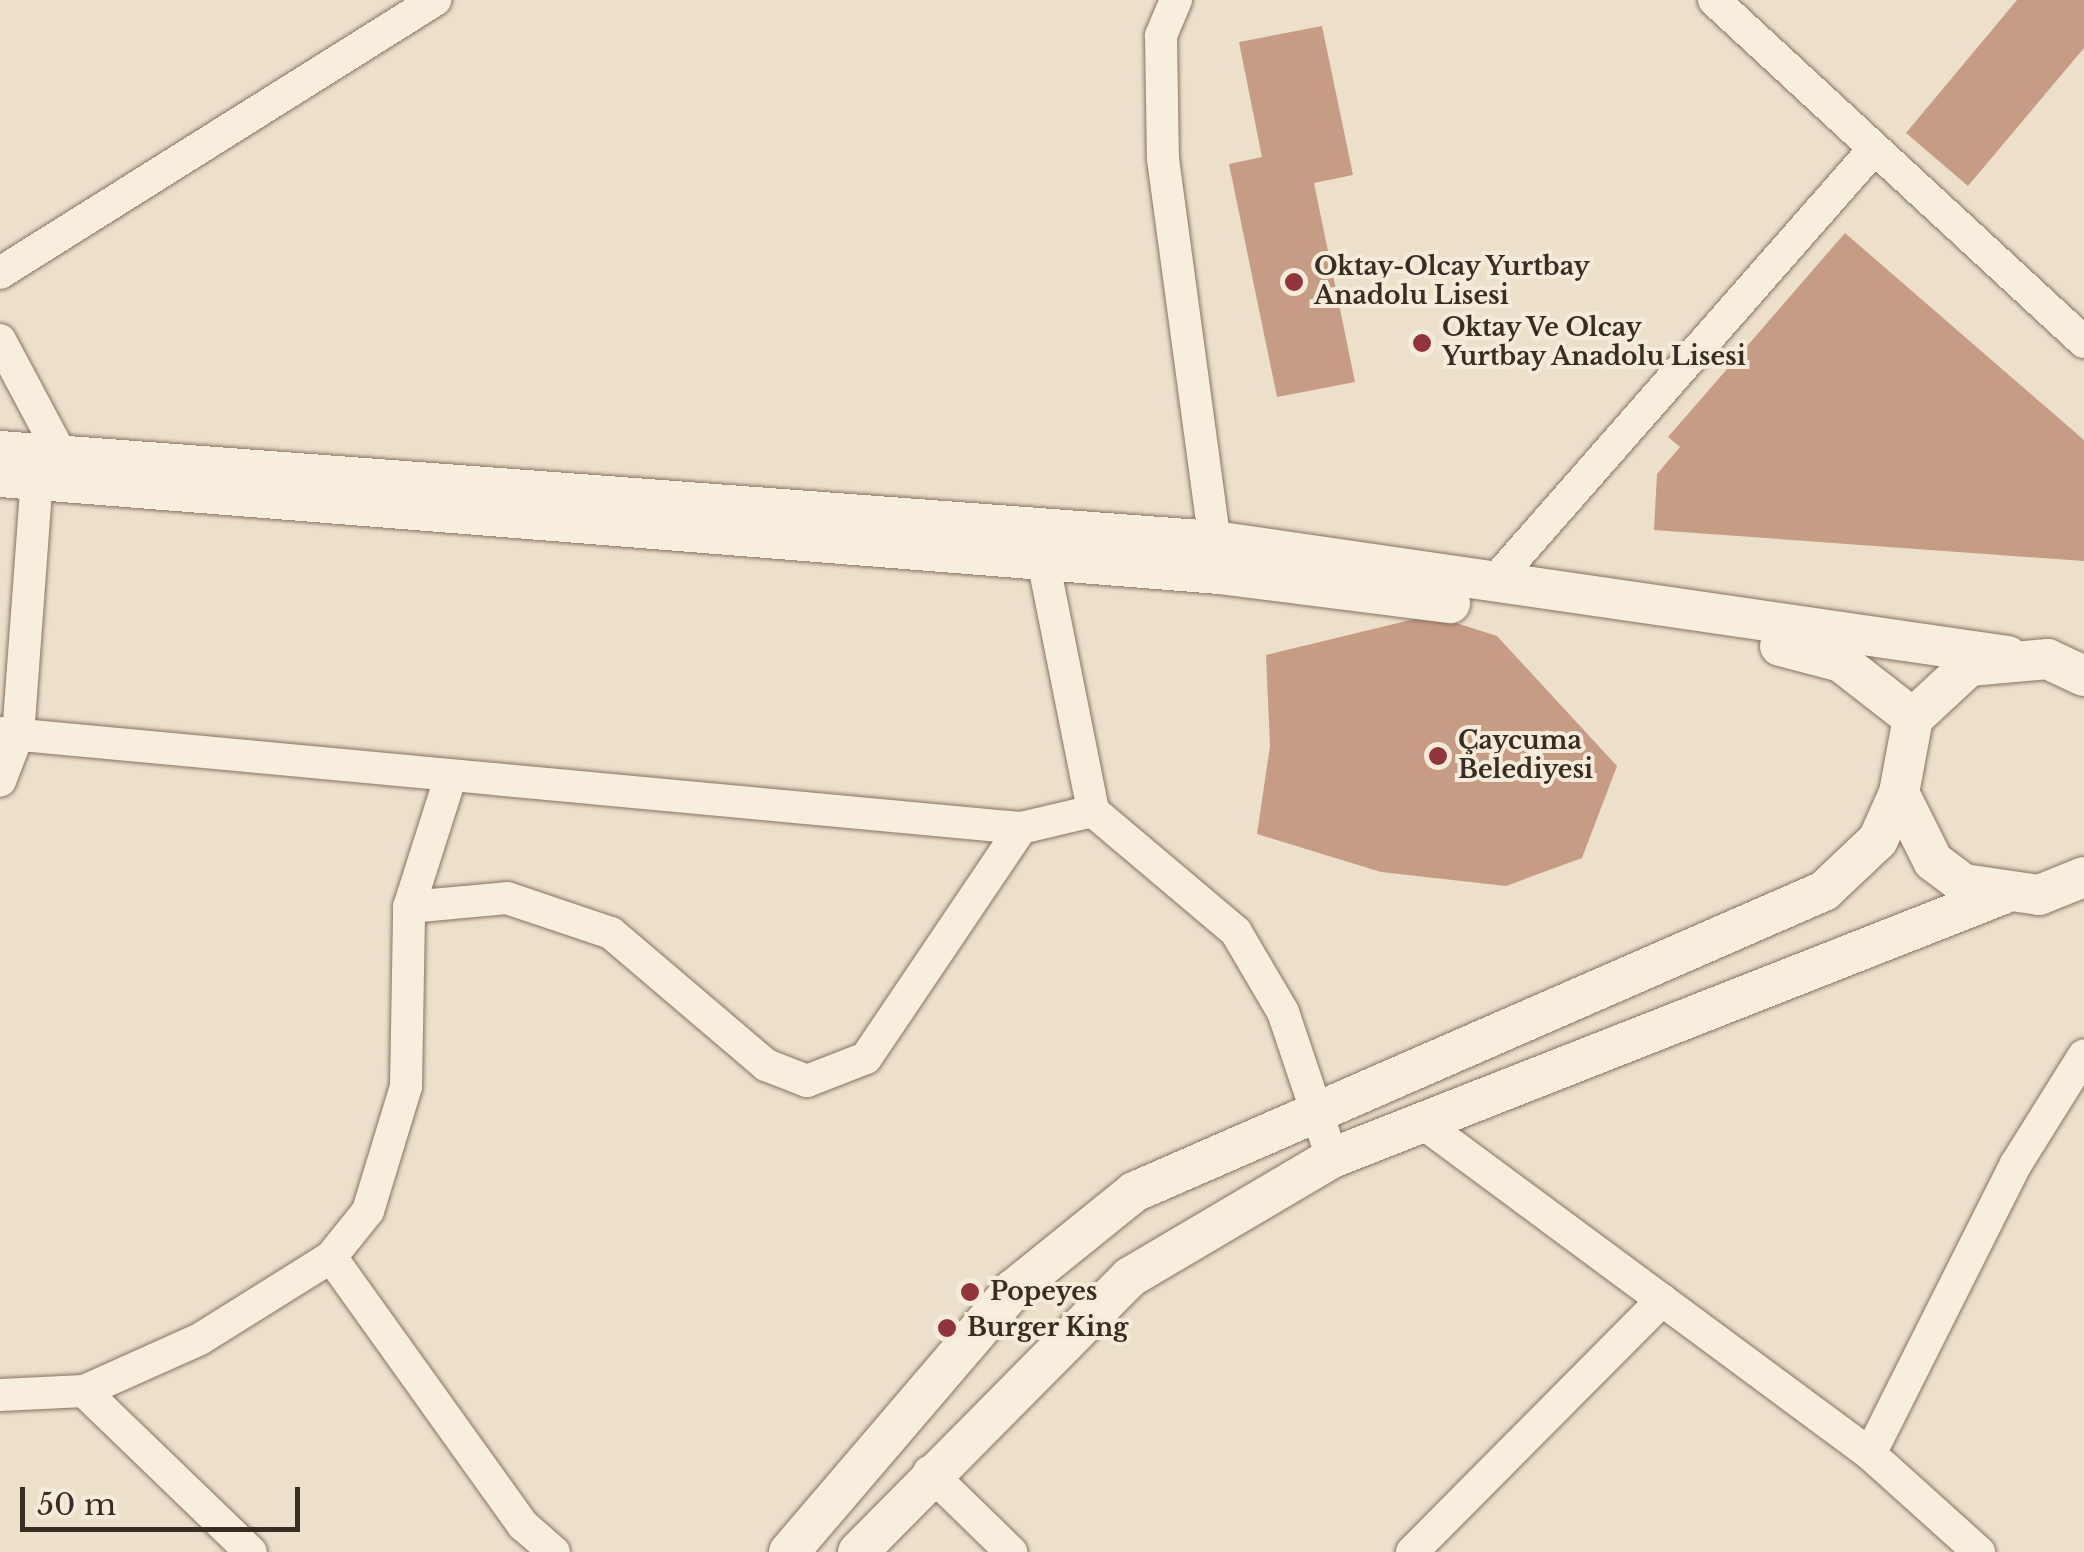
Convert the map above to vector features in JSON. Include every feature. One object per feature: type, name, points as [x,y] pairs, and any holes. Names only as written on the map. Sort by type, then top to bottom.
[{"type":"street","points":[[0,273],[434,0]]},
{"type":"street","points":[[1176,0],[1161,36],[1163,159],[1217,558]]},
{"type":"street","points":[[1714,0],[2084,342]]},
{"type":"street","points":[[1494,582],[1874,149]]},
{"type":"street","points":[[0,340],[31,468],[9,734],[0,781]]},
{"type":"street","points":[[0,450],[31,468],[1043,560],[1217,558],[1798,648],[1841,662],[1913,718]]},
{"type":"street","points":[[31,468],[1494,582],[2048,659],[2084,676]]},
{"type":"street","points":[[1043,560],[1094,811],[1236,932],[1284,1012],[1332,1158]]},
{"type":"street","points":[[790,1552],[1014,1289],[1134,1192],[1314,1106],[1824,892],[1878,840],[1899,793],[1913,718],[1969,666],[2008,656]]},
{"type":"street","points":[[9,734],[449,782],[1021,828],[1094,811]]},
{"type":"street","points":[[0,1395],[84,1391],[200,1339],[331,1257],[368,1212],[406,1087],[409,906],[449,782]]},
{"type":"street","points":[[1899,793],[1933,861],[2001,895]]},
{"type":"street","points":[[409,906],[507,898],[611,933],[766,1065],[807,1081],[866,1058],[1021,828]]},
{"type":"street","points":[[858,1552],[930,1472],[1130,1278],[1332,1158],[2001,895],[2082,885]]},
{"type":"street","points":[[1870,1454],[2016,1164],[2084,1055]]},
{"type":"street","points":[[1420,1121],[1870,1454],[1979,1552]]},
{"type":"street","points":[[331,1257],[524,1525],[554,1552]]},
{"type":"street","points":[[1412,1552],[1662,1300]]},
{"type":"street","points":[[84,1391],[251,1552]]},
{"type":"street","points":[[930,1472],[1011,1552]]},
{"type":"building","points":[[2017,0],[2084,0],[2084,48],[1968,186],[1906,133]]},
{"type":"building","name":"Oktay-Olcay Yurtbay Anadolu Lisesi","points":[[1322,26],[1353,175],[1314,183],[1355,382],[1277,397],[1229,164],[1262,157],[1239,42]]},
{"type":"building","points":[[1845,233],[2084,440],[2084,561],[1654,530],[1657,474],[1680,447],[1668,437]]},
{"type":"building","name":"Çaycuma Belediyesi","points":[[1431,615],[1497,636],[1617,766],[1582,858],[1506,886],[1381,872],[1257,834],[1270,746],[1266,655]]},
{"type":"place","name":"Oktay-Olcay Yurtbay Anadolu Lisesi","points":[[1294,282]]},
{"type":"place","name":"Oktay Ve Olcay Yurtbay Anadolu Lisesi","points":[[1422,343]]},
{"type":"place","name":"Çaycuma Belediyesi","points":[[1438,756]]},
{"type":"place","name":"Popeyes","points":[[970,1292]]},
{"type":"place","name":"Burger King","points":[[947,1328]]}]
